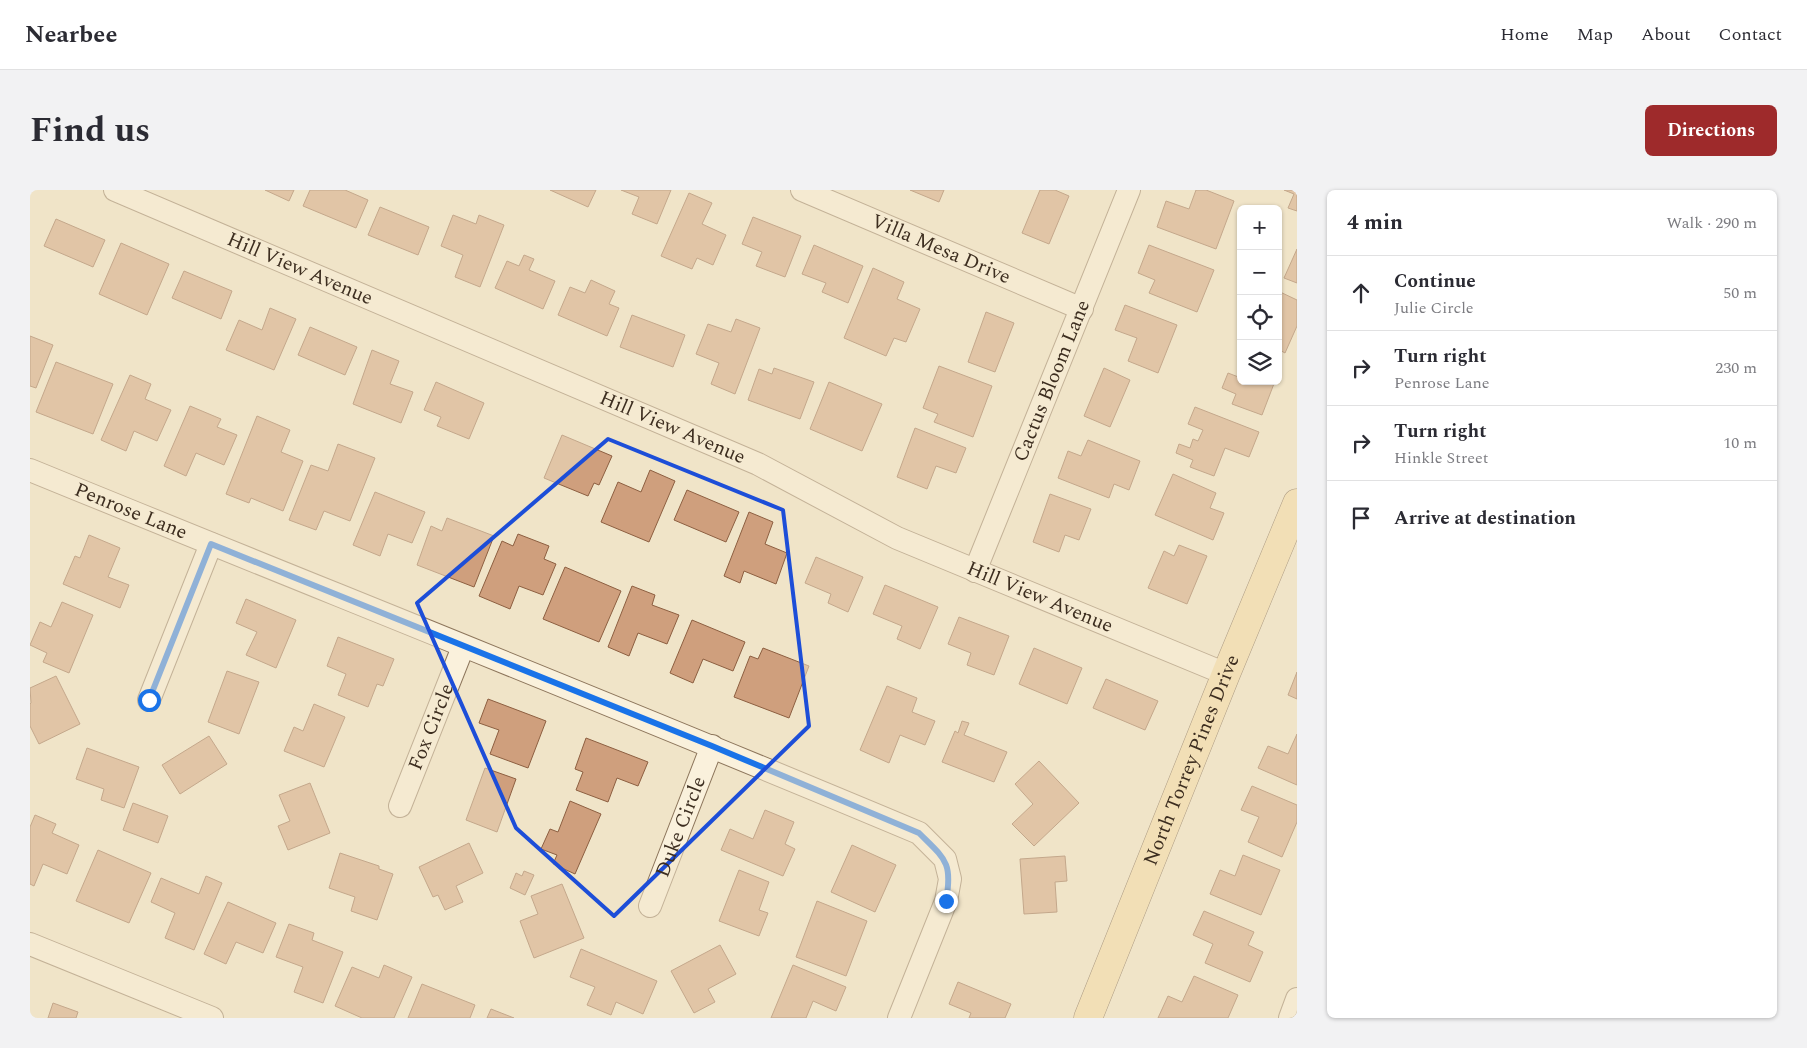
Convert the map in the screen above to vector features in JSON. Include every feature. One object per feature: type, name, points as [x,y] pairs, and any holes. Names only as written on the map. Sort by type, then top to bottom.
[{"type":"main road","name":"North Torrey Pines Drive","points":[[1088,1018],[1297,503]]},
{"type":"street","name":"Hill View Avenue","points":[[115,190],[758,464],[897,538],[1226,674]]},
{"type":"street","name":"Villa Mesa Drive","points":[[802,190],[1082,309]]},
{"type":"street","name":"Cactus Bloom Lane","points":[[975,571],[1129,190]]},
{"type":"street","name":"Penrose Lane","points":[[30,470],[463,647],[712,746],[919,833],[944,859],[950,879],[946,901],[899,1018]]},
{"type":"street","points":[[149,700],[211,544]]},
{"type":"street","name":"Fox Circle","points":[[400,806],[463,647]]},
{"type":"street","name":"Duke Circle","points":[[650,906],[712,746]]},
{"type":"street","points":[[30,944],[212,1018]]},
{"type":"street","points":[[1290,1018],[1297,999]]},
{"type":"highlighted area","points":[[608,439],[783,510],[809,726],[614,916],[516,828],[417,603]]},
{"type":"building","points":[[265,190],[294,190],[289,201]]},
{"type":"building","points":[[310,190],[345,190],[368,200],[356,228],[303,206]]},
{"type":"building","points":[[550,190],[596,190],[588,207]]},
{"type":"building","points":[[621,190],[671,190],[657,224],[632,214],[639,197]]},
{"type":"building","points":[[910,190],[944,190],[939,202]]},
{"type":"building","points":[[1040,190],[1055,190],[1069,196],[1049,244],[1022,233]]},
{"type":"building","points":[[1196,190],[1206,190],[1234,201],[1216,249],[1157,227],[1166,201],[1189,209]]},
{"type":"building","points":[[1284,190],[1297,190],[1297,211],[1288,208],[1294,194]]},
{"type":"building","points":[[689,193],[712,203],[702,224],[726,235],[713,265],[697,258],[692,269],[661,256]]},
{"type":"building","points":[[380,207],[429,227],[418,255],[368,235]]},
{"type":"building","points":[[453,215],[476,224],[479,215],[504,225],[480,287],[455,277],[463,255],[441,246]]},
{"type":"building","points":[[753,217],[801,236],[785,277],[756,266],[762,252],[742,244]]},
{"type":"building","points":[[56,219],[105,240],[93,267],[44,246]]},
{"type":"building","points":[[121,243],[169,264],[147,315],[99,294]]},
{"type":"building","points":[[814,245],[863,266],[848,303],[822,292],[826,283],[802,274]]},
{"type":"building","points":[[1149,245],[1214,270],[1197,312],[1149,293],[1155,280],[1138,273]]},
{"type":"building","points":[[1297,249],[1297,283],[1284,278]]},
{"type":"building","points":[[524,255],[534,259],[529,270],[555,281],[543,309],[495,288],[507,261],[519,266]]},
{"type":"building","points":[[873,268],[904,282],[897,299],[920,309],[906,342],[894,338],[886,356],[844,338]]},
{"type":"building","points":[[184,271],[232,291],[221,319],[172,298]]},
{"type":"building","points":[[591,280],[615,291],[609,304],[619,308],[607,336],[558,315],[570,287],[585,293]]},
{"type":"building","points":[[1282,293],[1297,300],[1297,326],[1285,353],[1282,351]]},
{"type":"building","points":[[1125,305],[1177,325],[1158,373],[1128,361],[1137,338],[1115,330]]},
{"type":"building","points":[[270,308],[296,319],[274,370],[226,350],[239,320],[262,330]]},
{"type":"building","points":[[986,312],[1014,323],[995,372],[968,362]]},
{"type":"building","points":[[632,315],[685,335],[673,367],[620,347]]},
{"type":"building","points":[[736,319],[760,328],[735,394],[711,384],[719,363],[696,354],[708,324],[731,332]]},
{"type":"building","points":[[310,327],[357,347],[345,375],[298,355]]},
{"type":"building","points":[[30,336],[53,345],[36,388],[30,386]]},
{"type":"building","points":[[372,350],[399,361],[390,384],[413,392],[401,423],[353,404]]},
{"type":"building","points":[[56,362],[113,384],[93,434],[36,412]]},
{"type":"building","points":[[939,366],[992,386],[973,437],[934,422],[938,414],[923,408]]},
{"type":"building","points":[[774,368],[814,382],[800,419],[748,400],[759,369],[772,374]]},
{"type":"building","points":[[1104,368],[1130,380],[1110,427],[1084,416]]},
{"type":"building","points":[[1228,373],[1237,376],[1237,385],[1273,385],[1262,415],[1232,404],[1236,394],[1222,388]]},
{"type":"building","points":[[130,375],[151,384],[145,399],[171,410],[157,441],[134,431],[126,451],[101,440]]},
{"type":"building","points":[[436,382],[484,403],[469,439],[437,426],[441,417],[424,410]]},
{"type":"building","points":[[829,382],[882,404],[862,451],[810,429]]},
{"type":"building","points":[[190,406],[221,419],[217,427],[237,435],[224,465],[196,453],[186,476],[164,466]]},
{"type":"building","points":[[1195,407],[1259,432],[1249,457],[1225,448],[1214,476],[1190,467],[1193,460],[1176,453],[1179,444],[1190,448],[1193,439],[1198,441],[1203,430],[1188,424]]},
{"type":"building","points":[[257,416],[290,430],[281,452],[303,461],[283,511],[251,498],[249,503],[226,494]]},
{"type":"building","points":[[915,428],[966,448],[956,473],[936,466],[927,489],[897,477]]},
{"type":"building","points":[[562,435],[612,456],[599,485],[594,483],[588,496],[544,478]]},
{"type":"building","points":[[1088,440],[1140,461],[1129,490],[1114,484],[1109,498],[1058,478],[1068,451],[1081,456]]},
{"type":"building","points":[[338,444],[375,458],[350,521],[324,511],[316,530],[289,520],[311,465],[328,471]]},
{"type":"building","points":[[650,470],[675,481],[649,542],[601,522],[618,482],[641,492]]},
{"type":"building","points":[[1173,474],[1216,493],[1210,508],[1224,513],[1213,540],[1155,515]]},
{"type":"building","points":[[687,490],[739,512],[726,542],[674,520]]},
{"type":"building","points":[[375,492],[425,512],[412,543],[388,534],[380,556],[353,545]]},
{"type":"building","points":[[1050,494],[1091,509],[1079,540],[1065,535],[1059,552],[1033,542]]},
{"type":"building","points":[[749,512],[773,522],[765,544],[787,553],[776,584],[744,571],[740,583],[724,576]]},
{"type":"building","points":[[447,518],[494,536],[474,587],[417,565],[431,526],[442,531]]},
{"type":"building","points":[[518,534],[549,546],[544,559],[556,564],[543,595],[519,586],[510,609],[479,596],[502,541],[513,546]]},
{"type":"building","points":[[89,535],[120,548],[108,577],[129,585],[120,608],[63,584],[75,556],[80,558]]},
{"type":"building","points":[[1179,545],[1207,556],[1187,604],[1148,588],[1164,551],[1174,556]]},
{"type":"building","points":[[816,557],[863,577],[848,612],[828,603],[831,594],[805,583]]},
{"type":"building","points":[[565,567],[621,591],[599,642],[543,619]]},
{"type":"building","points":[[885,585],[938,607],[920,649],[897,639],[902,626],[873,614]]},
{"type":"building","points":[[632,586],[655,595],[652,605],[679,615],[667,644],[638,633],[629,656],[608,647]]},
{"type":"building","points":[[246,599],[296,620],[276,668],[246,655],[257,632],[236,623]]},
{"type":"building","points":[[62,602],[93,615],[69,673],[43,662],[47,653],[30,645],[40,622],[51,627]]},
{"type":"building","points":[[959,617],[1009,636],[994,675],[967,665],[971,653],[948,644]]},
{"type":"building","points":[[692,620],[745,642],[733,671],[703,659],[693,683],[670,673]]},
{"type":"building","points":[[338,637],[394,659],[383,686],[377,684],[368,707],[338,695],[346,674],[327,666]]},
{"type":"building","points":[[763,648],[809,666],[789,718],[734,697],[750,656],[758,659]]},
{"type":"building","points":[[1034,648],[1082,668],[1067,704],[1019,684]]},
{"type":"building","points":[[227,671],[259,682],[239,734],[208,722]]},
{"type":"building","points":[[1297,672],[1297,699],[1288,695]]},
{"type":"building","points":[[56,676],[80,724],[39,744],[30,726],[30,688]]},
{"type":"building","points":[[1106,679],[1158,701],[1145,730],[1093,708]]},
{"type":"building","points":[[887,686],[917,698],[912,712],[935,721],[925,745],[900,735],[889,763],[860,750]]},
{"type":"building","points":[[488,699],[546,721],[528,768],[490,754],[499,730],[479,723]]},
{"type":"building","points":[[314,704],[345,717],[324,767],[284,751],[294,727],[303,731]]},
{"type":"building","points":[[962,721],[969,723],[964,735],[1007,752],[994,782],[942,762],[955,731],[958,733]]},
{"type":"building","points":[[1297,734],[1297,785],[1258,768],[1268,746],[1288,754]]},
{"type":"building","points":[[209,736],[227,764],[180,794],[162,765]]},
{"type":"building","points":[[586,738],[648,762],[638,786],[617,778],[608,802],[576,790],[583,772],[575,769]]},
{"type":"building","points":[[87,748],[139,767],[124,808],[101,800],[104,789],[76,779]]},
{"type":"building","points":[[1039,761],[1079,803],[1034,846],[1012,824],[1033,804],[1015,784]]},
{"type":"building","points":[[485,768],[516,779],[497,832],[466,820]]},
{"type":"building","points":[[310,783],[330,833],[288,850],[278,826],[290,821],[279,795]]},
{"type":"building","points":[[1252,786],[1297,805],[1297,822],[1282,857],[1248,842],[1259,817],[1241,810]]},
{"type":"building","points":[[570,801],[601,814],[575,874],[553,864],[557,855],[541,849],[550,829],[558,832]]},
{"type":"building","points":[[133,803],[168,816],[158,843],[123,830]]},
{"type":"building","points":[[765,810],[794,822],[785,844],[795,849],[783,876],[721,850],[730,829],[753,839]]},
{"type":"building","points":[[35,815],[56,824],[52,833],[79,845],[67,874],[43,864],[34,886],[30,884],[30,827]]},
{"type":"building","points":[[469,843],[483,873],[456,886],[463,902],[445,910],[438,895],[433,897],[419,867]]},
{"type":"building","points":[[852,845],[896,865],[875,912],[831,892]]},
{"type":"building","points":[[98,850],[151,873],[129,923],[76,901]]},
{"type":"building","points":[[340,853],[379,866],[379,869],[393,874],[377,920],[351,911],[355,897],[329,888]]},
{"type":"building","points":[[1243,855],[1280,870],[1261,915],[1210,894],[1220,870],[1235,876]]},
{"type":"building","points":[[1065,856],[1067,881],[1055,882],[1057,912],[1024,914],[1020,859]]},
{"type":"building","points":[[739,870],[769,882],[759,910],[768,913],[759,936],[719,921]]},
{"type":"building","points":[[524,871],[534,875],[525,895],[510,888],[516,873],[522,876]]},
{"type":"building","points":[[206,876],[222,883],[194,950],[165,938],[175,913],[151,902],[161,878],[199,894]]},
{"type":"building","points":[[562,884],[584,938],[534,958],[520,921],[538,914],[531,896]]},
{"type":"building","points":[[817,901],[867,921],[846,976],[796,957]]},
{"type":"building","points":[[228,902],[276,923],[263,953],[236,942],[226,964],[204,954]]},
{"type":"building","points":[[1204,911],[1254,932],[1248,945],[1263,952],[1250,982],[1205,963],[1213,944],[1193,935]]},
{"type":"building","points":[[289,924],[314,933],[312,940],[343,952],[323,1003],[294,992],[303,967],[276,957]]},
{"type":"building","points":[[720,945],[736,974],[708,989],[715,1002],[694,1013],[671,971]]},
{"type":"building","points":[[581,949],[657,981],[643,1014],[616,1002],[611,1015],[587,1005],[595,987],[570,977]]},
{"type":"building","points":[[384,965],[412,977],[394,1018],[362,1018],[335,1006],[352,967],[379,978]]},
{"type":"building","points":[[793,965],[846,987],[836,1011],[813,1001],[806,1018],[771,1018]]},
{"type":"building","points":[[1194,976],[1238,995],[1228,1018],[1158,1018],[1168,996],[1182,1002]]},
{"type":"building","points":[[958,982],[1011,1004],[1005,1018],[969,1018],[971,1013],[949,1004]]},
{"type":"building","points":[[422,984],[475,1005],[470,1018],[408,1018]]},
{"type":"building","points":[[53,1003],[78,1012],[76,1018],[48,1018]]},
{"type":"building","points":[[491,1009],[514,1018],[487,1018]]},
{"type":"route","points":[[149,700],[211,544],[712,746],[919,833],[944,859],[950,879],[946,901]]}]
